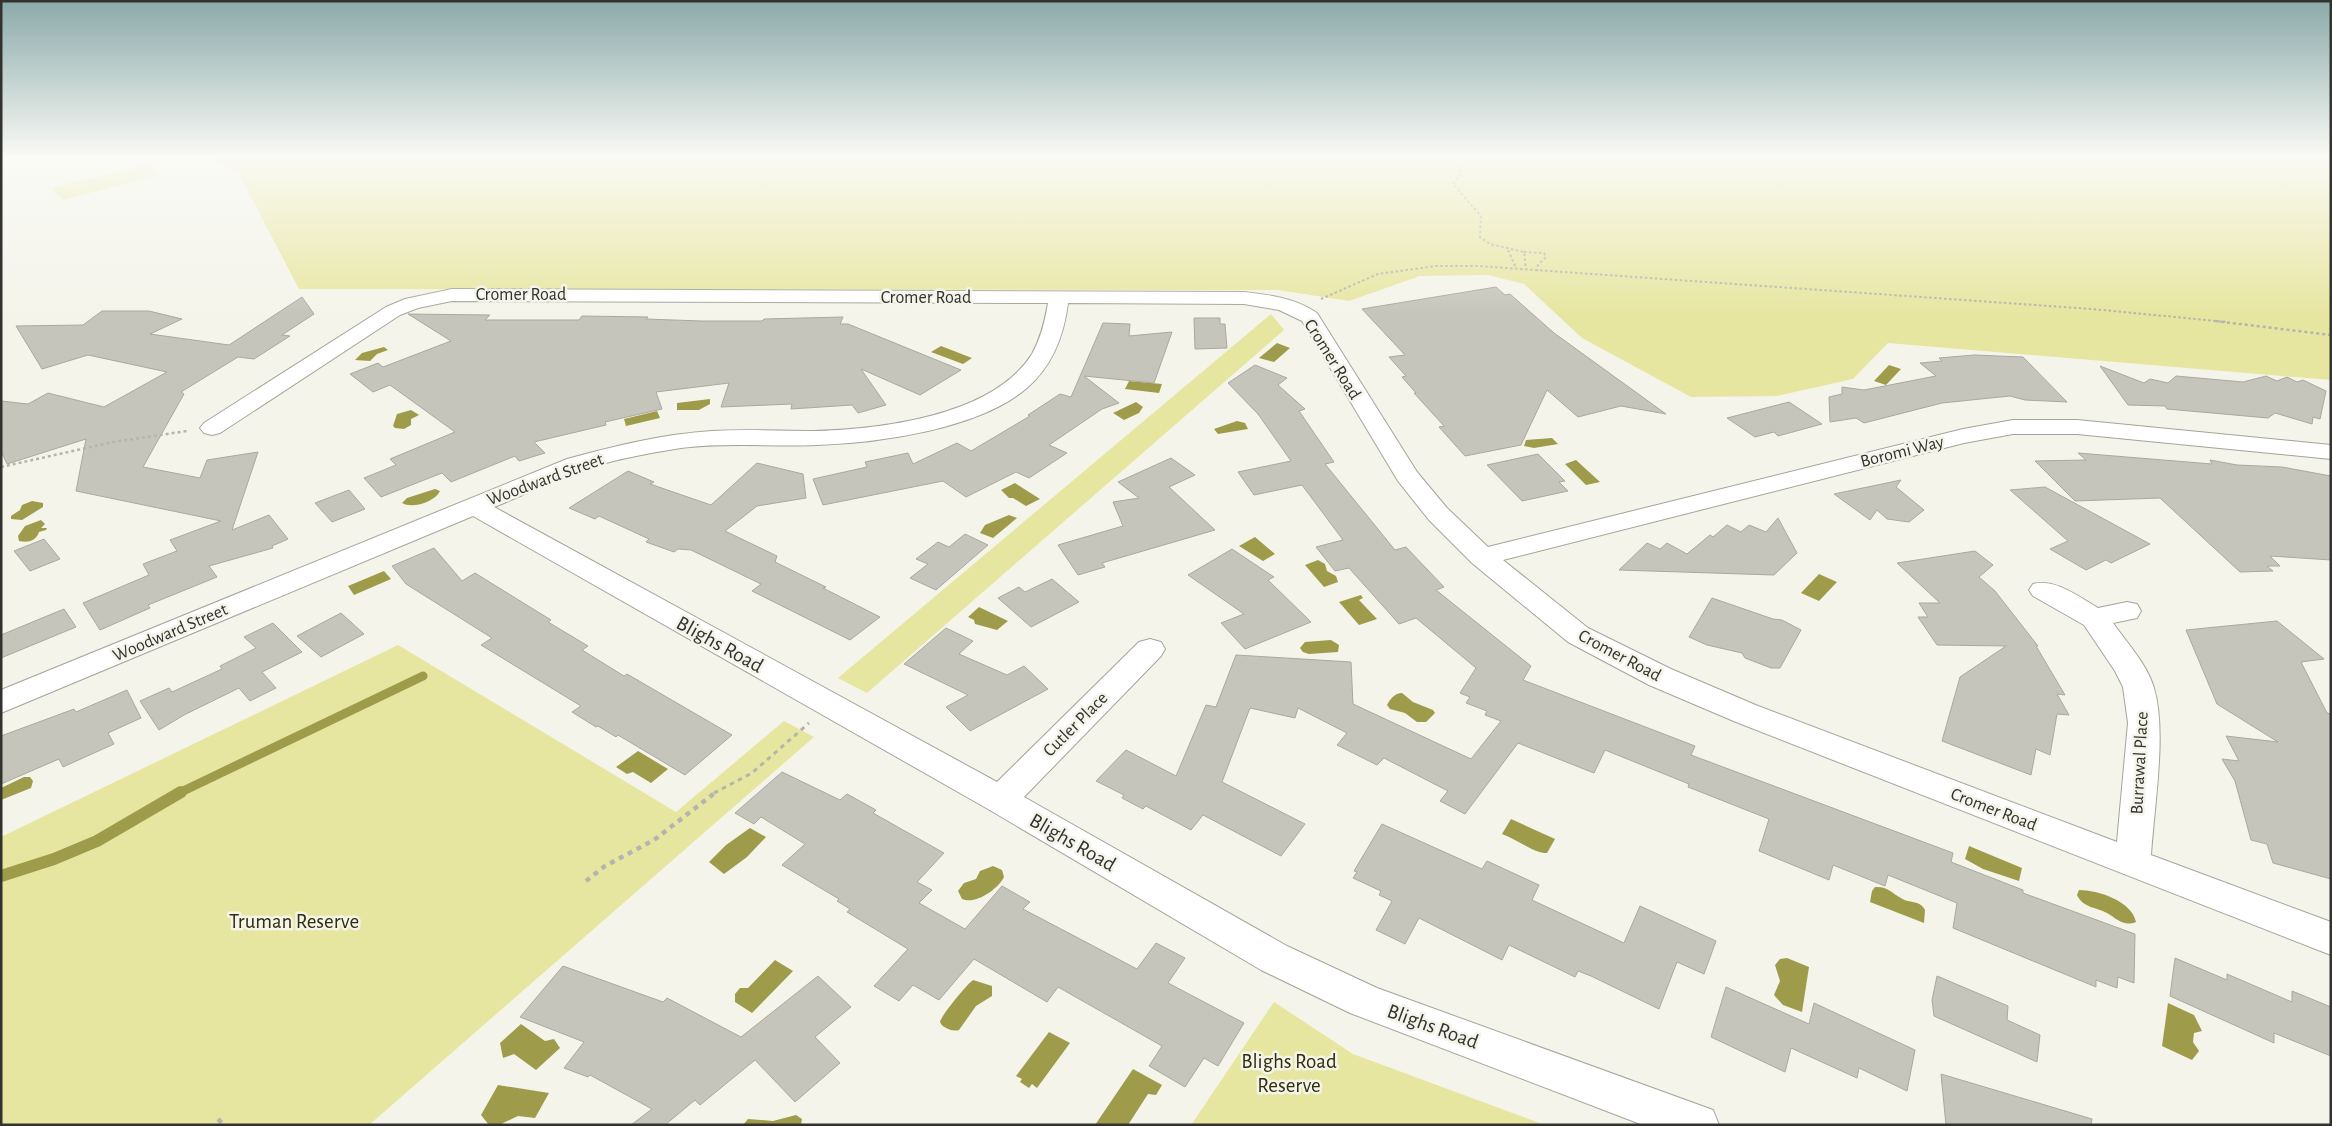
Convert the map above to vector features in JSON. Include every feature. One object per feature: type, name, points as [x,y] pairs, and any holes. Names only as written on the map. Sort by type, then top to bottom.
[{"type":"street","name":"Cromer Road","points":[[212,428],[393,311],[412,303],[452,295],[1244,298],[1277,302],[1300,310],[1310,318],[1407,476],[1438,514],[1482,557],[1578,635],[1660,677],[1747,714],[2331,939]]},
{"type":"street","name":"Woodward Street","points":[[1,702],[576,464],[636,447],[700,438],[818,438],[870,435],[912,427],[975,408],[1019,384],[1042,355],[1052,335],[1059,298]]},
{"type":"street","name":"Boromi Way","points":[[1482,557],[1963,436],[2013,428],[2077,427],[2331,452]]},
{"type":"street","name":"Blighs Road","points":[[473,506],[830,704],[1274,958],[1364,1001],[1698,1125]]},
{"type":"street","name":"Burrawal Place","points":[[2043,590],[2094,618],[2129,668],[2138,688],[2143,706],[2144,724],[2133,862]]},
{"type":"street","points":[[2094,618],[2127,611]]},
{"type":"street","name":"Cutler Place","points":[[1000,800],[1150,649]]},
{"type":"path","points":[[1475,210],[1481,216],[1480,237],[1490,244],[1508,250],[1544,253],[1546,257],[1538,265],[1537,271]]},
{"type":"path","points":[[1508,250],[1516,268]]},
{"type":"path","points":[[1524,252],[1526,270]]},
{"type":"path","points":[[1300,310],[1341,289],[1387,272],[1436,266],[1516,268],[2092,310],[2210,320],[2331,336]]},
{"type":"path","points":[[1,466],[113,442],[212,428]]},
{"type":"path","points":[[586,881],[605,866],[654,840],[713,794],[752,773],[830,704]]},
{"type":"path","points":[[218,1120],[224,1125]]},
{"type":"green space","points":[[258,210],[2331,210],[2331,380],[1888,343],[1853,379],[1777,396],[1691,397],[1582,338],[1524,284],[1488,275],[1420,276],[1349,301],[1278,290],[299,289]]},
{"type":"green space","points":[[1271,314],[1284,330],[867,693],[838,678]]},
{"type":"green space","name":"Truman Reserve","points":[[398,645],[676,812],[784,721],[814,737],[369,1125],[1,1125],[1,837]]},
{"type":"green space","name":"Blighs Road Reserve","points":[[1274,1002],[1353,1054],[1545,1125],[1191,1125]]},
{"type":"shaded area","points":[[1277,343],[1290,348],[1274,362],[1259,358]]},
{"type":"shaded area","points":[[941,346],[972,358],[963,364],[931,352]]},
{"type":"shaded area","points":[[384,347],[388,350],[377,354],[370,361],[355,360],[362,353]]},
{"type":"shaded area","points":[[1889,365],[1901,369],[1886,385],[1874,381]]},
{"type":"shaded area","points":[[1129,381],[1162,384],[1159,393],[1125,389]]},
{"type":"shaded area","points":[[710,399],[710,404],[699,410],[677,410],[677,403]]},
{"type":"shaded area","points":[[1136,402],[1143,407],[1139,413],[1124,420],[1113,413]]},
{"type":"shaded area","points":[[411,410],[419,415],[411,419],[411,425],[404,429],[393,426],[397,414]]},
{"type":"shaded area","points":[[657,411],[660,418],[626,426],[624,419]]},
{"type":"shaded area","points":[[1237,421],[1245,423],[1248,429],[1218,434],[1214,429]]},
{"type":"shaded area","points":[[1552,438],[1558,444],[1534,448],[1524,446],[1526,440]]},
{"type":"shaded area","points":[[1576,460],[1600,482],[1586,485],[1565,464]]},
{"type":"shaded area","points":[[1015,483],[1040,499],[1026,506],[1013,498],[1009,498],[1001,490]]},
{"type":"shaded area","points":[[435,489],[440,491],[428,501],[417,505],[402,503],[407,498]]},
{"type":"shaded area","points":[[32,501],[43,503],[43,507],[22,520],[11,519],[11,516],[20,510],[22,505]]},
{"type":"shaded area","points":[[1009,515],[1017,518],[993,538],[980,533],[985,525]]},
{"type":"shaded area","points":[[41,520],[45,524],[41,528],[47,528],[46,530],[39,532],[31,541],[19,541],[18,536],[25,526]]},
{"type":"shaded area","points":[[1255,537],[1275,554],[1263,561],[1239,546]]},
{"type":"shaded area","points":[[1318,560],[1325,564],[1327,571],[1336,576],[1338,582],[1324,587],[1305,565]]},
{"type":"shaded area","points":[[384,571],[391,579],[354,595],[348,586]]},
{"type":"shaded area","points":[[1819,574],[1837,582],[1819,601],[1801,593]]},
{"type":"shaded area","points":[[1361,595],[1363,598],[1359,600],[1377,619],[1359,625],[1339,602]]},
{"type":"shaded area","points":[[979,607],[1008,621],[997,630],[975,624],[974,620],[968,617]]},
{"type":"shaded area","points":[[1331,640],[1339,645],[1338,652],[1309,654],[1303,652],[1300,648],[1305,642]]},
{"type":"shaded area","points":[[1402,693],[1413,702],[1433,710],[1435,713],[1426,722],[1417,722],[1405,713],[1390,709],[1387,705],[1390,701],[1395,695]]},
{"type":"shaded area","points":[[638,751],[668,769],[651,783],[633,772],[627,774],[616,767]]},
{"type":"shaded area","points":[[24,777],[30,777],[33,781],[31,788],[1,800],[1,788]]},
{"type":"shaded area","points":[[1511,819],[1555,839],[1547,853],[1536,851],[1502,834]]},
{"type":"shaded area","points":[[750,828],[766,837],[747,857],[724,874],[709,862],[726,845]]},
{"type":"shaded area","points":[[1969,846],[2022,868],[2019,881],[1983,869],[1965,859]]},
{"type":"shaded area","points":[[993,866],[1002,870],[1004,877],[1001,882],[992,891],[980,898],[974,900],[962,899],[958,891],[964,883],[976,879],[980,871]]},
{"type":"shaded area","points":[[1875,887],[1886,889],[1904,900],[1920,904],[1925,910],[1924,923],[1870,902],[1872,891]]},
{"type":"shaded area","points":[[2079,890],[2095,892],[2113,898],[2128,908],[2136,922],[2124,923],[2107,913],[2086,905],[2077,895]]},
{"type":"shaded area","points":[[1787,958],[1809,967],[1802,1012],[1783,1005],[1774,995],[1780,981],[1775,965],[1780,959]]},
{"type":"shaded area","points":[[775,960],[793,971],[752,1013],[735,1002],[735,994],[740,988],[748,988]]},
{"type":"shaded area","points":[[973,980],[992,986],[992,996],[976,1006],[959,1030],[945,1028],[940,1022],[941,1019],[965,987]]},
{"type":"shaded area","points":[[2168,1003],[2194,1015],[2202,1031],[2194,1033],[2193,1042],[2199,1051],[2192,1060],[2162,1046]]},
{"type":"shaded area","points":[[521,1024],[545,1041],[554,1039],[560,1048],[536,1070],[514,1054],[503,1058],[500,1043]]},
{"type":"shaded area","points":[[1049,1032],[1070,1043],[1037,1088],[1032,1084],[1029,1088],[1020,1082],[1022,1079],[1016,1076]]},
{"type":"shaded area","points":[[1133,1069],[1162,1085],[1156,1095],[1148,1094],[1128,1125],[1095,1125]]},
{"type":"shaded area","points":[[498,1085],[549,1093],[535,1118],[518,1116],[499,1125],[489,1125],[481,1115]]},
{"type":"shaded area","points":[[796,1115],[802,1119],[801,1125],[743,1125],[748,1119],[773,1121]]},
{"type":"building","points":[[1496,287],[1505,295],[1510,294],[1554,333],[1666,414],[1621,406],[1578,417],[1547,390],[1521,445],[1465,456],[1439,427],[1444,426],[1414,393],[1416,393],[1402,377],[1406,376],[1389,357],[1405,355],[1362,309]]},
{"type":"building","points":[[302,297],[314,314],[282,335],[290,336],[254,359],[238,357],[181,392],[184,394],[143,467],[200,478],[207,460],[258,452],[232,530],[269,515],[288,539],[272,546],[273,548],[209,566],[217,577],[148,605],[150,608],[100,630],[83,603],[149,575],[143,564],[177,551],[170,540],[221,521],[76,491],[86,439],[7,464],[1,451],[1,401],[28,404],[48,393],[104,407],[167,372],[88,355],[42,369],[16,326],[83,325],[102,311],[149,311],[182,319],[150,334],[229,345]]},
{"type":"building","points":[[408,314],[490,315],[485,320],[579,320],[582,316],[648,317],[646,319],[702,321],[762,321],[764,319],[843,317],[840,324],[848,324],[961,370],[920,395],[861,369],[886,405],[858,413],[852,405],[791,409],[792,404],[721,407],[729,383],[656,392],[662,409],[605,422],[606,425],[534,442],[545,453],[519,461],[515,456],[451,482],[442,473],[381,497],[364,478],[396,465],[390,459],[455,432],[390,385],[373,392],[350,374],[378,363],[383,367],[451,341]]},
{"type":"building","points":[[1194,318],[1220,318],[1220,324],[1225,324],[1227,348],[1195,349]]},
{"type":"building","points":[[1103,323],[1130,324],[1129,336],[1172,332],[1154,383],[1084,376],[1119,403],[1102,409],[1049,445],[1067,453],[1029,478],[1016,472],[966,497],[943,481],[823,505],[813,479],[867,467],[865,462],[908,453],[913,464],[957,443],[971,451],[1030,416],[1028,415],[1060,394],[1071,397]]},
{"type":"building","points":[[1974,355],[2023,357],[2067,402],[2025,400],[2010,396],[1942,403],[1864,423],[1856,418],[1830,422],[1829,397],[1842,394],[1842,387],[1864,390],[1936,376],[1920,363],[1942,361],[1939,358]]},
{"type":"building","points":[[1255,365],[1287,378],[1278,385],[1305,409],[1299,411],[1334,462],[1325,464],[1395,550],[1406,547],[1444,587],[1436,590],[1531,666],[1523,680],[1695,746],[1691,755],[1953,853],[1951,862],[2023,890],[2023,893],[2135,934],[2134,983],[2118,977],[2117,988],[2096,980],[2096,987],[1953,928],[1957,903],[1888,875],[1885,886],[1833,865],[1829,880],[1759,851],[1769,819],[1688,787],[1689,784],[1605,750],[1594,773],[1518,743],[1465,814],[1440,801],[1448,791],[1384,758],[1377,765],[1337,745],[1347,733],[1298,708],[1295,718],[1250,708],[1222,782],[1305,824],[1281,856],[1203,815],[1191,830],[1146,806],[1143,809],[1122,798],[1124,795],[1096,781],[1126,750],[1176,776],[1206,705],[1216,707],[1236,655],[1351,662],[1353,704],[1471,759],[1501,721],[1485,715],[1487,711],[1466,703],[1470,697],[1460,693],[1476,668],[1416,618],[1399,624],[1349,568],[1335,571],[1316,547],[1343,540],[1302,485],[1254,495],[1238,472],[1291,461],[1258,414],[1228,383]]},
{"type":"building","points":[[2100,366],[2144,383],[2150,379],[2168,383],[2176,376],[2243,382],[2266,376],[2277,381],[2287,377],[2297,382],[2303,380],[2326,391],[2320,419],[2313,417],[2312,424],[2275,413],[2268,418],[2167,409],[2165,406],[2128,405]]},
{"type":"building","points":[[1789,402],[1822,424],[1778,436],[1774,432],[1755,437],[1727,418]]},
{"type":"building","points":[[2078,453],[2212,464],[2210,460],[2237,465],[2282,467],[2331,476],[2331,560],[2270,556],[2280,566],[2267,566],[2273,571],[2240,572],[2160,498],[2075,501],[2035,461],[2086,460]]},
{"type":"building","points":[[1538,454],[1565,481],[1559,482],[1568,491],[1522,501],[1487,465]]},
{"type":"building","points":[[1171,458],[1195,475],[1169,487],[1215,530],[1102,563],[1105,567],[1078,575],[1058,545],[1123,526],[1113,502],[1139,498],[1118,482]]},
{"type":"building","points":[[757,463],[803,474],[806,498],[757,506],[725,531],[777,556],[775,562],[826,587],[823,588],[880,617],[850,640],[752,591],[761,584],[691,550],[678,549],[674,552],[646,542],[649,539],[599,516],[595,519],[569,508],[628,471],[654,482],[650,484],[711,505]]},
{"type":"building","points":[[1901,480],[1896,487],[1924,510],[1909,522],[1887,519],[1877,510],[1870,520],[1834,494]]},
{"type":"building","points":[[2045,487],[2150,544],[2111,563],[2106,560],[2086,570],[2050,549],[2068,541],[2010,490]]},
{"type":"building","points":[[349,490],[365,509],[332,522],[315,503]]},
{"type":"building","points":[[1778,518],[1797,553],[1774,575],[1619,570],[1647,543],[1660,549],[1667,543],[1687,554],[1710,535],[1713,537],[1727,525],[1741,532],[1749,525],[1766,532]]},
{"type":"building","points":[[965,534],[988,545],[936,590],[910,578],[928,564],[916,559],[938,542],[949,547]]},
{"type":"building","points":[[44,539],[60,559],[30,571],[14,551]]},
{"type":"building","points":[[434,548],[462,581],[475,573],[551,620],[548,622],[588,646],[582,650],[624,676],[627,674],[732,735],[685,775],[618,735],[616,737],[598,726],[596,727],[572,712],[581,706],[481,645],[492,638],[406,584],[392,566]]},
{"type":"building","points":[[1232,549],[1274,577],[1268,580],[1311,622],[1245,649],[1221,623],[1244,614],[1188,575]]},
{"type":"building","points":[[1975,551],[1993,565],[1979,577],[1995,591],[2038,646],[2036,646],[2065,695],[2057,694],[2069,715],[2057,714],[2050,755],[2036,749],[2031,775],[1942,741],[1960,677],[2006,646],[1937,645],[1918,617],[1928,617],[1919,603],[1940,603],[1897,563]]},
{"type":"building","points":[[1052,579],[1079,602],[1031,627],[998,598],[1019,587],[1025,592]]},
{"type":"building","points":[[1712,598],[1773,619],[1782,620],[1801,630],[1780,668],[1771,668],[1745,658],[1742,653],[1707,645],[1689,637]]},
{"type":"building","points":[[64,609],[76,627],[1,658],[1,635]]},
{"type":"building","points":[[341,613],[364,634],[321,657],[297,636]]},
{"type":"building","points":[[2277,621],[2324,659],[2301,662],[2327,713],[2331,714],[2331,879],[2273,863],[2267,844],[2251,840],[2235,781],[2222,759],[2239,761],[2226,736],[2278,742],[2217,704],[2186,630]]},
{"type":"building","points":[[273,623],[302,652],[262,672],[276,688],[250,701],[239,688],[184,715],[159,730],[140,701],[169,688],[172,692],[222,669],[220,666],[256,648],[244,637]]},
{"type":"building","points":[[946,628],[973,641],[959,654],[1007,675],[1024,666],[1048,689],[970,731],[946,707],[968,695],[904,664]]},
{"type":"building","points":[[127,690],[141,718],[108,733],[114,744],[63,767],[59,759],[1,784],[1,736],[74,709],[76,712]]},
{"type":"building","points":[[782,772],[840,800],[847,794],[876,810],[873,813],[944,853],[917,882],[932,890],[919,903],[965,929],[1002,886],[1030,902],[1023,909],[1137,969],[1156,943],[1185,958],[1168,983],[1244,1023],[1218,1066],[1204,1058],[1185,1087],[1149,1066],[1162,1046],[1058,987],[1047,1002],[974,959],[939,1000],[913,985],[899,1001],[874,986],[908,949],[847,912],[850,909],[837,901],[839,899],[782,865],[805,844],[761,817],[754,824],[735,813]]},
{"type":"building","points":[[1382,824],[1482,869],[1487,861],[1539,885],[1532,900],[1624,943],[1640,906],[1716,941],[1704,974],[1677,962],[1659,1009],[1591,976],[1578,971],[1575,977],[1509,945],[1502,960],[1419,918],[1405,944],[1376,930],[1392,901],[1379,895],[1381,891],[1353,878],[1357,872],[1354,871]]},
{"type":"building","points":[[2175,958],[2227,980],[2227,974],[2292,1002],[2292,991],[2331,1007],[2331,1056],[2274,1033],[2274,1043],[2170,996]]},
{"type":"building","points":[[563,966],[663,1002],[667,998],[741,1037],[818,976],[851,1007],[815,1037],[840,1063],[795,1102],[755,1060],[700,1105],[695,1100],[665,1125],[631,1125],[652,1109],[590,1075],[588,1077],[564,1068],[584,1042],[520,1017]]},
{"type":"building","points":[[1937,976],[2008,1006],[2007,1020],[2040,1035],[2037,1062],[1934,1016],[1932,1000]]},
{"type":"building","points":[[1726,987],[1809,1024],[1814,1003],[1915,1050],[1907,1091],[1859,1068],[1857,1078],[1791,1048],[1785,1072],[1711,1037]]},
{"type":"building","points":[[1941,1074],[2092,1119],[2091,1125],[1946,1125]]},
{"type":"waterway","points":[[181,792],[423,676]]},
{"type":"waterway","points":[[1,876],[54,859],[97,841],[181,792]]}]
